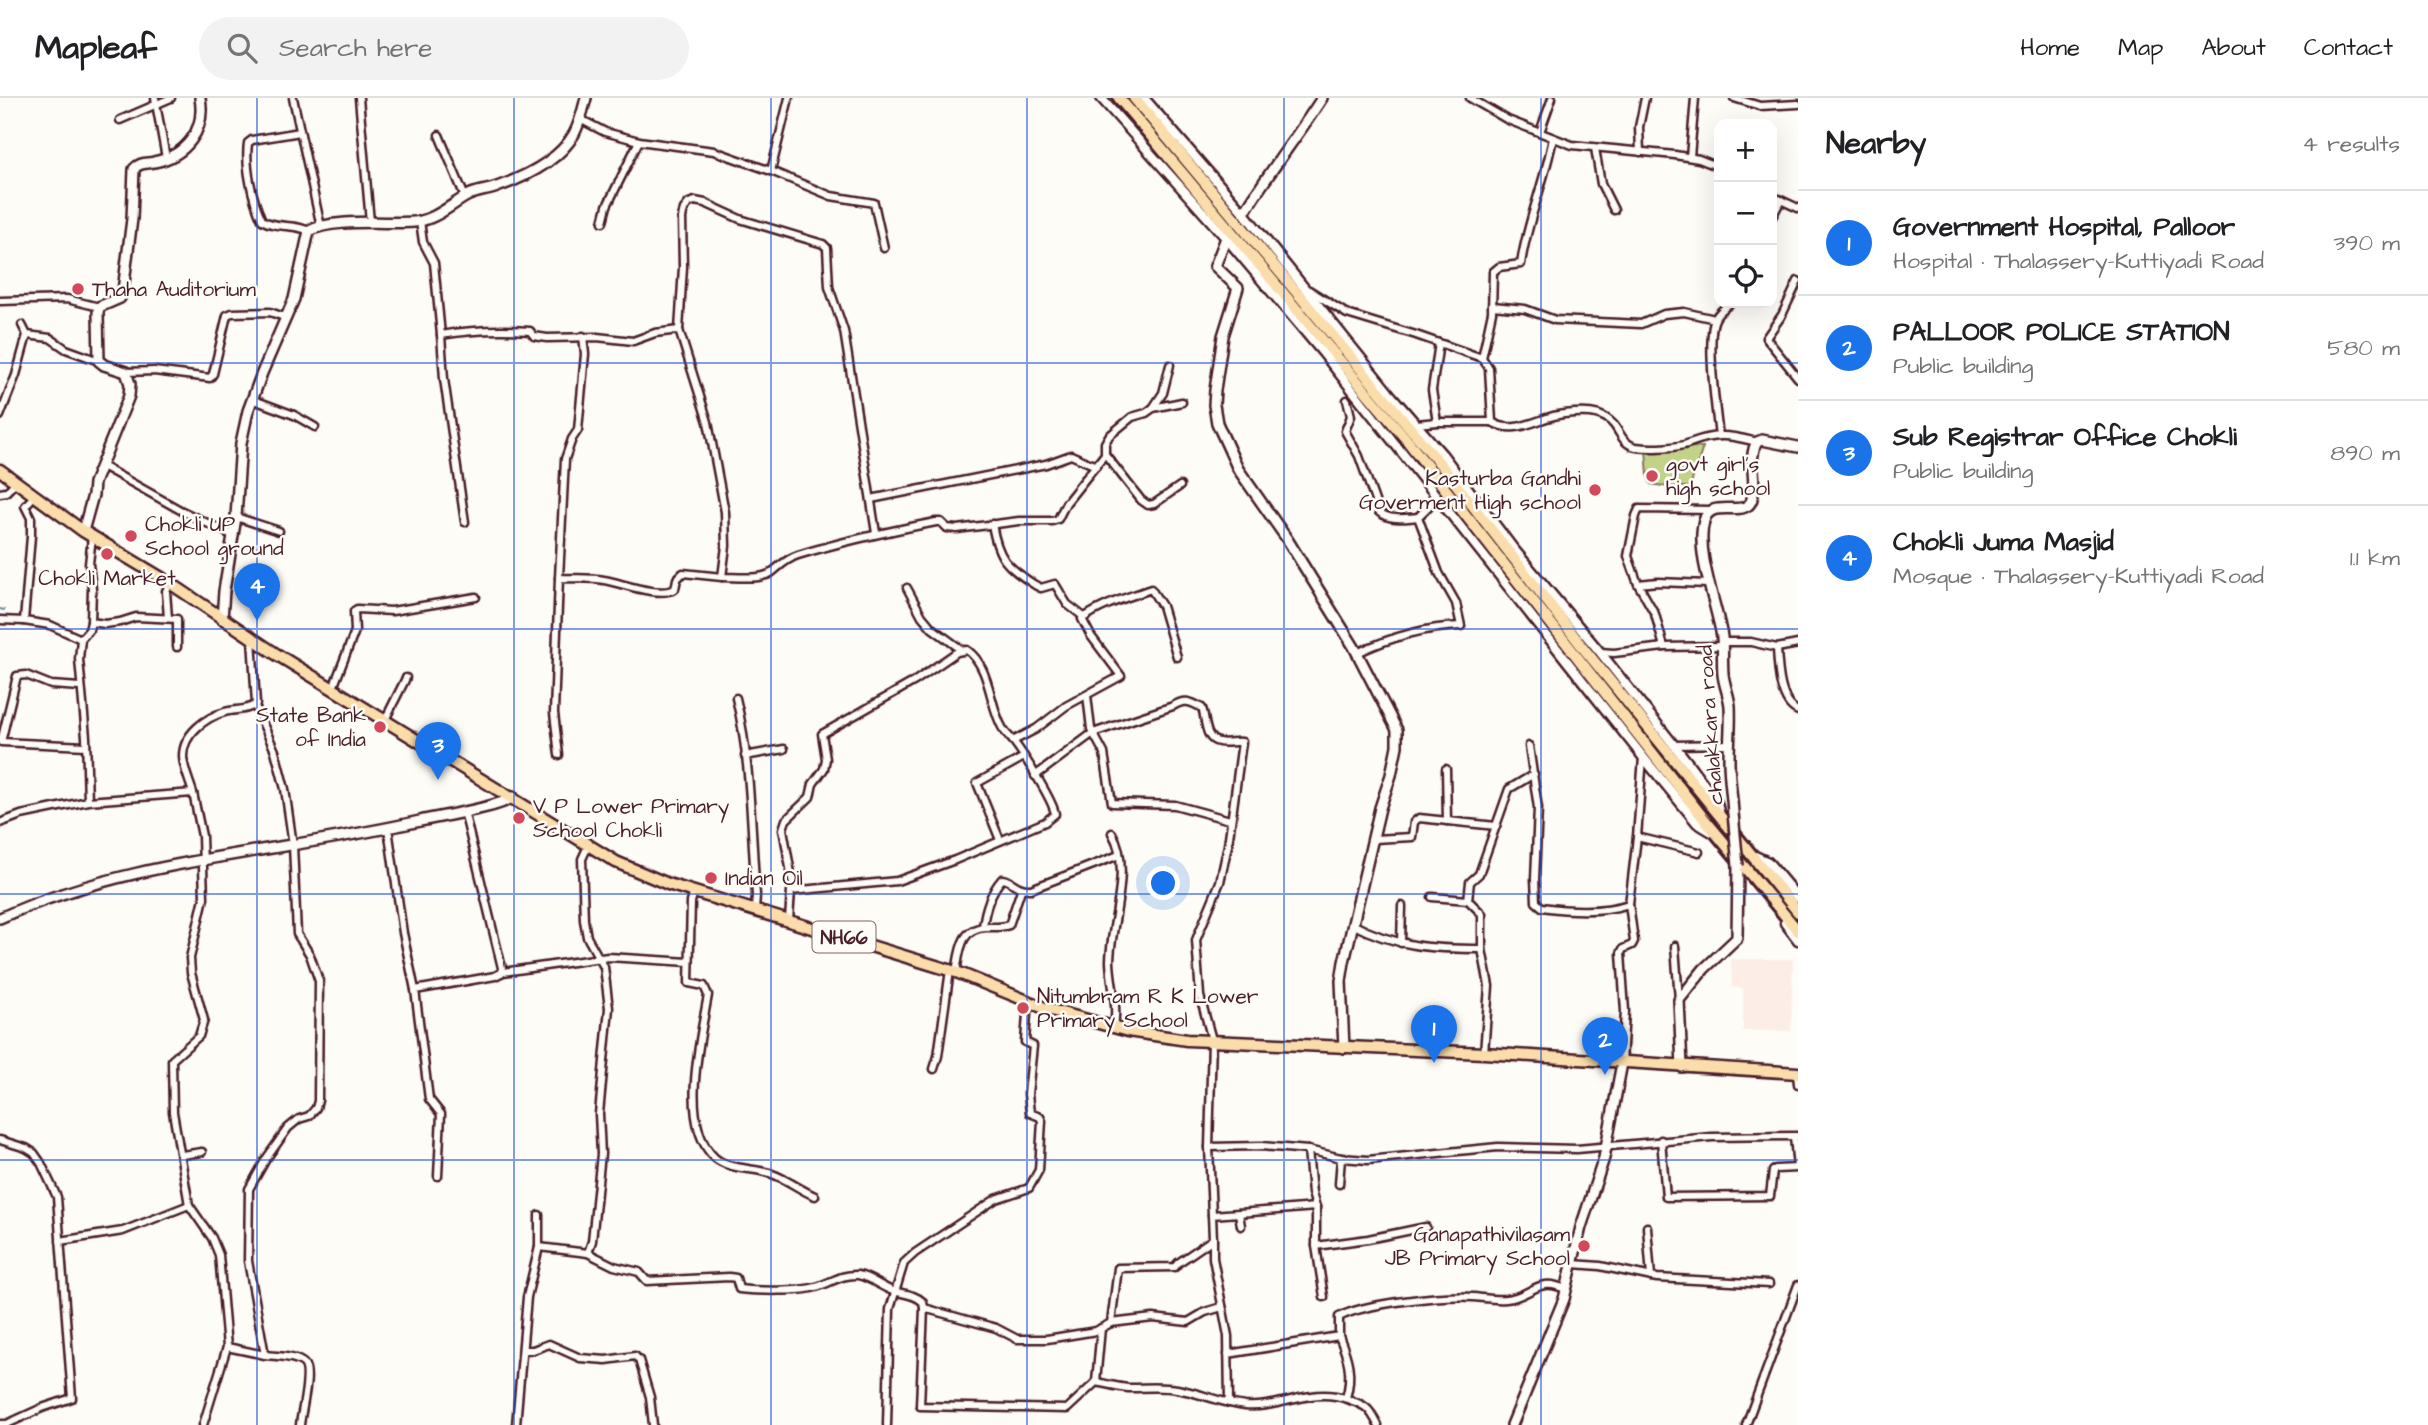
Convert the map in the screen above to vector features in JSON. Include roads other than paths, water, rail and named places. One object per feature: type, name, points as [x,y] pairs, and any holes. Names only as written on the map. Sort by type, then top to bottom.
[{"type":"highway","points":[[1119,98],[1406,439],[1798,932]]},
{"type":"highway","points":[[1133,98],[1441,465],[1506,550],[1677,761],[1720,819],[1798,912]]},
{"type":"main road","points":[[88,534],[94,483],[129,396],[130,384],[126,372],[99,361],[99,307],[120,298],[123,291],[132,219],[134,169],[138,164],[166,158],[184,148],[198,133],[202,107],[200,98]]},
{"type":"main road","points":[[222,620],[236,517],[241,443],[248,411],[286,318],[301,273],[309,231],[321,227],[370,222],[420,221],[435,216],[465,197],[495,188],[539,168],[554,157],[575,133],[586,98]]},
{"type":"main road","points":[[1244,213],[1267,174],[1288,150],[1322,98]]},
{"type":"main road","points":[[1226,238],[1215,266],[1236,285],[1238,293],[1223,336],[1215,390],[1217,423],[1238,469],[1287,539],[1357,653],[1397,730],[1397,746],[1391,775],[1380,808],[1341,981],[1344,1048]]},
{"type":"main road","points":[[1712,510],[1746,508],[1750,505],[1754,487],[1753,448],[1757,442],[1762,440],[1798,447]]},
{"type":"main road","name":"NH66","points":[[0,470],[88,534],[170,583],[222,620],[513,797],[588,846],[638,872],[694,892],[953,971],[1047,1009],[1158,1037],[1484,1053],[1798,1077]]},
{"type":"main road","name":"chalakkara road","points":[[1679,1000],[1704,970],[1737,938],[1738,866],[1729,744],[1730,705],[1723,675],[1719,618],[1708,584],[1703,523],[1712,510]]},
{"type":"main road","points":[[0,918],[83,887],[203,860],[388,828],[501,803],[513,797]]},
{"type":"main road","points":[[1679,1000],[1682,1067]]},
{"type":"main road","points":[[1512,1425],[1567,1290],[1581,1227],[1606,1147],[1622,1063]]},
{"type":"street","points":[[120,120],[155,101],[171,98]]},
{"type":"street","points":[[293,98],[321,227]]},
{"type":"street","points":[[359,98],[370,222]]},
{"type":"street","points":[[771,171],[789,98]]},
{"type":"street","points":[[1101,98],[1226,238],[1322,353],[1697,823],[1719,835]]},
{"type":"street","points":[[1144,98],[1244,213],[1442,454],[1512,547],[1674,745],[1717,802],[1720,819]]},
{"type":"street","points":[[1470,98],[1508,120],[1572,145],[1690,158],[1714,165]]},
{"type":"street","points":[[1540,132],[1552,98]]},
{"type":"street","points":[[1640,152],[1639,127],[1645,98]]},
{"type":"street","points":[[1690,158],[1695,98]]},
{"type":"street","points":[[1734,98],[1760,106],[1798,104]]},
{"type":"street","points":[[155,101],[166,158]]},
{"type":"street","points":[[580,119],[605,132],[639,141],[714,151],[831,196],[874,203],[884,248]]},
{"type":"street","points":[[248,148],[248,143],[259,137],[300,132]]},
{"type":"street","points":[[249,133],[251,180],[262,220],[272,225],[298,226],[309,231]]},
{"type":"street","points":[[439,135],[465,197]]},
{"type":"street","points":[[1482,358],[1492,306],[1493,272],[1495,268],[1521,264],[1522,245],[1545,174],[1553,138]]},
{"type":"street","points":[[603,222],[607,206],[639,141]]},
{"type":"street","points":[[1595,148],[1601,184],[1614,210]]},
{"type":"street","points":[[1777,198],[1798,208]]},
{"type":"street","points":[[1777,208],[1782,200]]},
{"type":"street","points":[[722,577],[726,546],[725,512],[708,422],[679,330],[683,267],[682,218],[684,209],[695,201],[740,219],[823,244],[827,248],[829,287],[844,331],[876,533]]},
{"type":"street","points":[[420,221],[422,242],[434,263],[444,379],[465,522]]},
{"type":"street","points":[[1798,281],[1782,315],[1766,338],[1798,378]]},
{"type":"street","points":[[1305,287],[1347,314],[1482,358],[1489,368],[1492,422]]},
{"type":"street","points":[[0,301],[67,299],[99,307]]},
{"type":"street","points":[[1492,306],[1525,309],[1555,320],[1641,324],[1664,314],[1684,312],[1715,319]]},
{"type":"street","points":[[1719,436],[1712,372],[1715,319],[1725,308]]},
{"type":"street","points":[[126,372],[154,371],[210,378],[228,315],[270,312],[286,318]]},
{"type":"street","points":[[0,416],[16,375],[27,335],[22,325]]},
{"type":"street","points":[[441,335],[465,331],[514,330],[530,331],[538,337],[583,336],[633,341],[655,333],[679,330]]},
{"type":"street","points":[[27,335],[50,338],[66,349],[99,361]]},
{"type":"street","points":[[559,755],[554,713],[565,459],[578,430],[585,354],[583,336]]},
{"type":"street","points":[[1437,422],[1432,390],[1439,343]]},
{"type":"street","points":[[559,578],[601,579],[649,590],[668,591],[675,589],[677,579],[683,573],[722,577],[761,576],[794,556],[876,533],[936,522],[941,522],[947,528],[957,529],[992,524],[1052,522],[1058,519],[1066,503],[1105,454],[1105,443],[1109,436],[1132,417],[1153,408],[1163,393],[1170,365]]},
{"type":"street","points":[[254,400],[294,415],[314,427]]},
{"type":"street","points":[[1347,400],[1351,416],[1345,431],[1359,456],[1382,516],[1418,517],[1438,497]]},
{"type":"street","points":[[1153,408],[1182,402]]},
{"type":"street","points":[[1416,424],[1492,422],[1512,428],[1537,423],[1559,414],[1598,414],[1614,425],[1625,442],[1642,447],[1683,445],[1719,436],[1757,442]]},
{"type":"street","points":[[1105,454],[1141,500],[1148,505],[1154,504],[1180,486]]},
{"type":"street","points":[[871,499],[1046,464],[1071,455],[1096,466]]},
{"type":"street","points":[[102,466],[181,511],[232,535]]},
{"type":"street","points":[[0,493],[6,492],[15,483]]},
{"type":"street","points":[[23,621],[31,536],[31,518],[25,506],[34,496]]},
{"type":"street","points":[[1664,646],[1655,614],[1638,584],[1629,556],[1636,516],[1639,509],[1712,510]]},
{"type":"street","points":[[236,517],[279,531]]},
{"type":"street","points":[[1357,653],[1380,642],[1420,630],[1461,626],[1456,603],[1439,573],[1418,517]]},
{"type":"street","points":[[992,524],[998,551],[1003,559],[1041,588],[1055,583],[1068,604],[1084,617]]},
{"type":"street","points":[[88,534],[92,589],[91,622],[82,639],[79,659],[88,801]]},
{"type":"street","points":[[1150,580],[1151,589],[1163,606],[1178,657]]},
{"type":"street","points":[[168,618],[166,591],[170,583]]},
{"type":"street","points":[[1638,584],[1708,584]]},
{"type":"street","points":[[789,920],[790,894],[794,890],[820,890],[897,881],[1045,822],[1055,814],[1050,800],[1024,757],[1004,731],[980,664],[967,648],[932,628],[907,589]]},
{"type":"street","points":[[1013,741],[1035,729],[1066,706],[1121,676],[1082,624],[1082,620],[1110,602],[1151,589]]},
{"type":"street","points":[[354,611],[369,608],[392,611],[476,597]]},
{"type":"street","points":[[333,688],[355,631],[354,611],[350,602]]},
{"type":"street","points":[[91,622],[104,624],[136,617],[177,619],[177,646]]},
{"type":"street","points":[[0,620],[50,625],[82,639]]},
{"type":"street","points":[[252,638],[257,702],[255,706],[275,751],[285,789],[293,845],[297,934],[310,955],[319,981],[316,1108],[309,1116],[299,1119],[288,1128],[266,1159],[250,1189],[248,1261],[265,1355]]},
{"type":"street","points":[[1600,652],[1751,642],[1777,648],[1798,644]]},
{"type":"street","points":[[794,890],[783,829],[786,820],[810,797],[813,784],[824,769],[826,759],[822,734],[967,648]]},
{"type":"street","points":[[1777,648],[1786,700],[1790,708],[1798,712]]},
{"type":"street","points":[[80,687],[51,685],[26,675],[17,676],[0,741],[86,746]]},
{"type":"street","points":[[385,720],[407,678]]},
{"type":"street","points":[[1087,695],[1093,733],[1104,753],[1112,803],[1175,805],[1230,820]]},
{"type":"street","points":[[736,698],[745,756],[755,910]]},
{"type":"street","points":[[1035,776],[1093,733],[1173,706],[1180,701],[1193,702],[1204,712],[1208,734],[1212,740],[1242,742],[1228,845],[1220,882],[1196,940],[1200,996],[1212,1040],[1209,1147],[1213,1258],[1228,1354],[1229,1403]]},
{"type":"street","points":[[203,1425],[227,1347],[219,1255],[212,1238],[189,1205],[173,1112],[172,1060],[199,1035],[204,1020],[191,973],[190,958],[204,898],[202,836],[183,758],[190,734],[222,713],[255,706]]},
{"type":"street","points":[[1674,745],[1729,744]]},
{"type":"street","points":[[1528,746],[1538,808],[1536,902],[1542,907],[1587,910],[1617,908],[1629,904]]},
{"type":"street","points":[[745,756],[784,749]]},
{"type":"street","points":[[1000,840],[977,783],[1024,757]]},
{"type":"street","points":[[1622,1063],[1625,1011],[1621,953],[1634,941],[1629,904],[1643,757]]},
{"type":"street","points":[[1446,769],[1447,821]]},
{"type":"street","points":[[1468,900],[1470,882],[1479,874],[1509,789],[1534,775]]},
{"type":"street","points":[[0,823],[21,815],[88,801],[193,793]]},
{"type":"street","points":[[464,811],[503,972]]},
{"type":"street","points":[[1374,839],[1412,837],[1414,822],[1419,818],[1496,826]]},
{"type":"street","points":[[388,828],[403,933],[415,990],[429,1099],[441,1114],[438,1175]]},
{"type":"street","points":[[1112,833],[1119,855],[1119,893],[1110,962],[1116,1000],[1114,1027]]},
{"type":"street","points":[[1637,837],[1699,852]]},
{"type":"street","points":[[588,846],[582,859],[584,919],[587,937],[604,967],[608,1008],[599,1114],[601,1154],[592,1241],[588,1253]]},
{"type":"street","points":[[1749,852],[1768,862],[1798,898]]},
{"type":"street","points":[[983,927],[988,903],[1000,881],[1006,879],[1021,890],[1043,886],[1119,855]]},
{"type":"street","points":[[1762,887],[1764,898],[1798,940]]},
{"type":"street","points":[[934,1069],[962,939],[967,933],[983,927],[1009,925],[1021,890]]},
{"type":"street","points":[[694,892],[689,983],[704,986],[708,995],[697,1061],[696,1112],[701,1136],[716,1159],[742,1169],[768,1172],[815,1196]]},
{"type":"street","points":[[1432,897],[1468,900],[1482,914],[1482,949],[1489,986],[1484,1053]]},
{"type":"street","points":[[1401,943],[1402,906]]},
{"type":"street","points":[[1352,924],[1370,934],[1401,943],[1424,947],[1482,949]]},
{"type":"street","points":[[1675,946],[1679,1000]]},
{"type":"street","points":[[415,990],[495,976],[503,972],[597,958],[623,957],[689,962]]},
{"type":"street","points":[[887,1425],[890,1309],[905,1263],[996,1199],[1029,1188],[1039,1170],[1042,1121],[1040,1117],[1030,1113],[1028,1094],[1033,1046],[1025,1042],[1028,1000]]},
{"type":"street","points":[[1209,1147],[1261,1146],[1308,1150],[1341,1158],[1384,1159],[1498,1147],[1606,1147],[1661,1140],[1712,1137],[1796,1137],[1797,1168],[1773,1171],[1770,1196],[1666,1198],[1661,1140]]},
{"type":"street","points":[[0,1140],[26,1148],[41,1163],[57,1197],[72,1398],[8,1424],[0,1424]]},
{"type":"street","points":[[1308,1150],[1312,1193],[1317,1207],[1316,1246],[1324,1297]]},
{"type":"street","points":[[181,1155],[202,1152]]},
{"type":"street","points":[[1339,1184],[1341,1158]]},
{"type":"street","points":[[60,1241],[123,1231],[189,1205]]},
{"type":"street","points":[[1212,1216],[1317,1207]]},
{"type":"street","points":[[1239,1213],[1241,1226]]},
{"type":"street","points":[[516,1425],[527,1297],[539,1247],[539,1215]]},
{"type":"street","points":[[1316,1246],[1426,1227]]},
{"type":"street","points":[[1647,1227],[1651,1277]]},
{"type":"street","points":[[1111,1323],[1118,1268],[1175,1267],[1213,1239]]},
{"type":"street","points":[[539,1247],[588,1253],[614,1266],[639,1272],[647,1281],[729,1277],[736,1278],[739,1289],[782,1290],[812,1288],[840,1277],[865,1276],[895,1291],[920,1299],[924,1308],[920,1406],[1067,1409],[1096,1382],[1101,1328]]},
{"type":"street","points":[[1573,1264],[1600,1266],[1651,1277],[1769,1284]]},
{"type":"street","points":[[1346,1398],[1350,1370],[1349,1360],[1339,1336],[1339,1317],[1380,1305],[1429,1299],[1506,1299],[1518,1297],[1544,1284],[1553,1284],[1567,1290]]},
{"type":"street","points":[[1746,1425],[1798,1285]]},
{"type":"street","points":[[924,1308],[996,1328],[1017,1339],[1047,1339],[1096,1331],[1111,1323],[1153,1318],[1188,1322],[1205,1312],[1222,1307]]},
{"type":"street","points":[[1228,1354],[1339,1336]]},
{"type":"street","points":[[524,1350],[533,1350],[549,1344],[580,1358],[606,1360],[635,1356],[639,1360],[650,1398],[653,1425]]},
{"type":"street","points":[[227,1347],[300,1361],[305,1365],[307,1374],[300,1425]]},
{"type":"street","points":[[1096,1382],[1128,1388],[1177,1388],[1247,1406],[1322,1393],[1364,1405],[1371,1410],[1378,1425]]},
{"type":"waterway","points":[[0,609],[4,610]]},
{"type":"place","name":"Thaha Auditorium","points":[[78,289]]},
{"type":"place","name":"govt girl's high school","points":[[1652,476]]},
{"type":"place","name":"Kasturba Gandhi Goverment High school","points":[[1595,490]]},
{"type":"place","name":"Chokli UP School ground","points":[[131,536]]},
{"type":"place","name":"Chokli Market","points":[[107,554]]},
{"type":"place","name":"Chokli Juma Masjid","points":[[257,621]]},
{"type":"place","name":"State Bank of India","points":[[380,727]]},
{"type":"place","name":"Sub Registrar Office Chokli","points":[[438,780]]},
{"type":"place","name":"V P Lower Primary School Chokli","points":[[519,818]]},
{"type":"place","name":"Indian Oil","points":[[711,878]]},
{"type":"place","name":"Nitumbram R K Lower Primary School","points":[[1023,1008]]},
{"type":"place","name":"Government Hospital, Palloor","points":[[1434,1063]]},
{"type":"place","name":"PALLOOR POLICE STATION","points":[[1605,1075]]},
{"type":"place","name":"Ganapathivilasam JB Primary School","points":[[1584,1246]]}]
